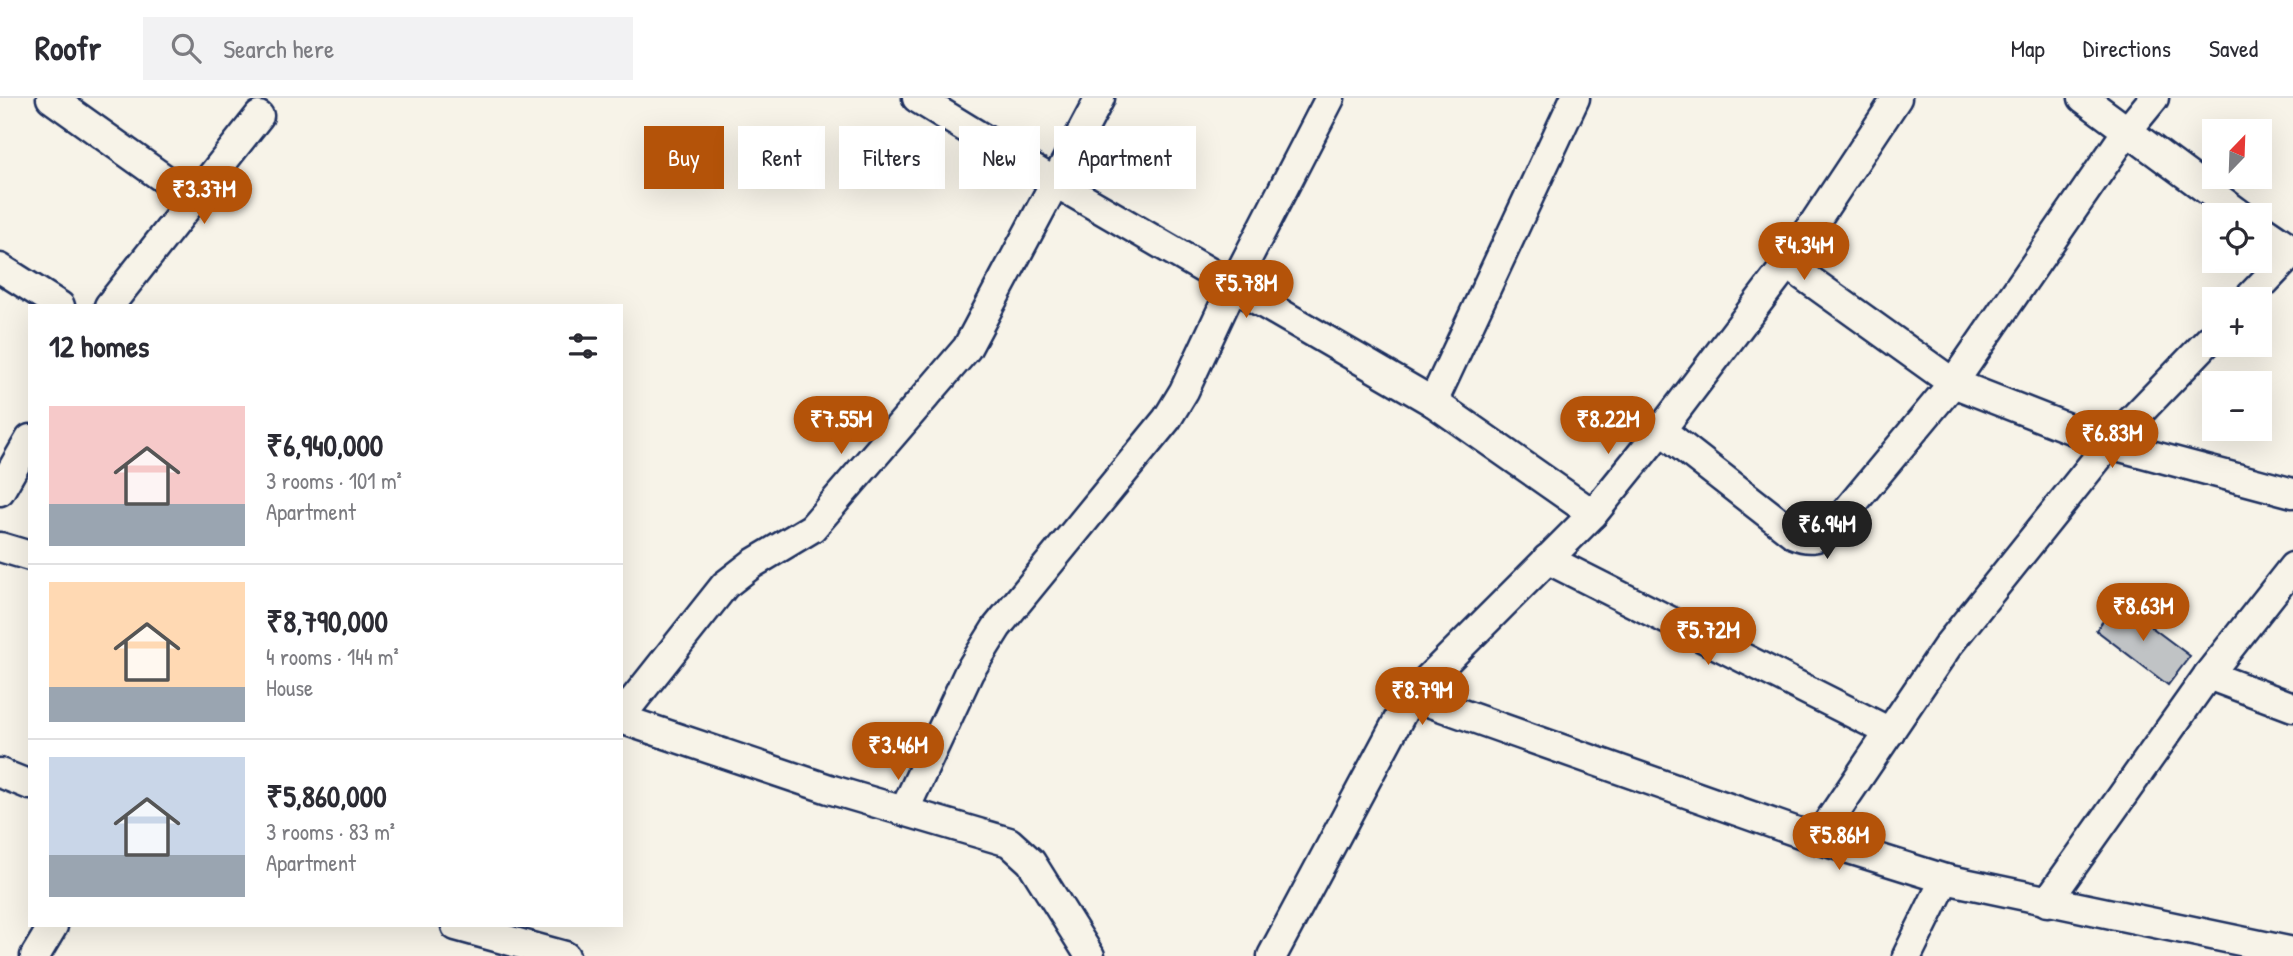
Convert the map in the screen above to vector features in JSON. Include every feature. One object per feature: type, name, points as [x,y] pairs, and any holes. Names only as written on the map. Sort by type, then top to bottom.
[{"type":"street","points":[[51,98],[194,200]]},
{"type":"street","points":[[917,98],[1054,182]]},
{"type":"street","points":[[1086,126],[1100,98]]},
{"type":"street","points":[[905,809],[969,673],[985,645],[1009,610],[1167,419],[1184,391],[1234,285],[1330,98]]},
{"type":"street","points":[[1433,402],[1575,98]]},
{"type":"street","points":[[1272,956],[1411,696],[1593,513],[1661,430],[1787,264],[1897,98]]},
{"type":"street","points":[[2083,98],[2225,203]]},
{"type":"street","points":[[1661,430],[1794,534],[1804,538],[1819,538],[1830,531],[1953,383],[2127,131],[2154,98]]},
{"type":"street","points":[[111,304],[259,116]]},
{"type":"street","points":[[623,714],[725,585],[752,564],[812,528],[967,348],[1054,187]]},
{"type":"street","points":[[1066,189],[1433,402],[1593,513]]},
{"type":"street","points":[[2259,287],[2293,251],[2272,237]]},
{"type":"street","points":[[1787,264],[1953,383],[2109,444],[2293,493]]},
{"type":"street","points":[[0,268],[57,304]]},
{"type":"street","points":[[1817,839],[1949,644],[2109,444],[2202,347]]},
{"type":"street","points":[[0,491],[28,442]]},
{"type":"street","points":[[0,547],[28,555]]},
{"type":"street","points":[[1547,559],[1890,732]]},
{"type":"street","points":[[2047,902],[2207,675],[2293,567]]},
{"type":"street","points":[[2207,675],[2293,707]]},
{"type":"street","points":[[1411,696],[1817,839],[1945,879],[2293,952]]},
{"type":"street","points":[[623,718],[829,789],[994,836],[1021,851],[1090,956]]},
{"type":"street","points":[[0,773],[28,784]]},
{"type":"street","points":[[1907,956],[1945,879]]},
{"type":"street","points":[[35,956],[52,927]]},
{"type":"street","points":[[460,927],[565,956]]},
{"type":"building","points":[[2118,602],[2190,656],[2168,685],[2096,630]]}]
